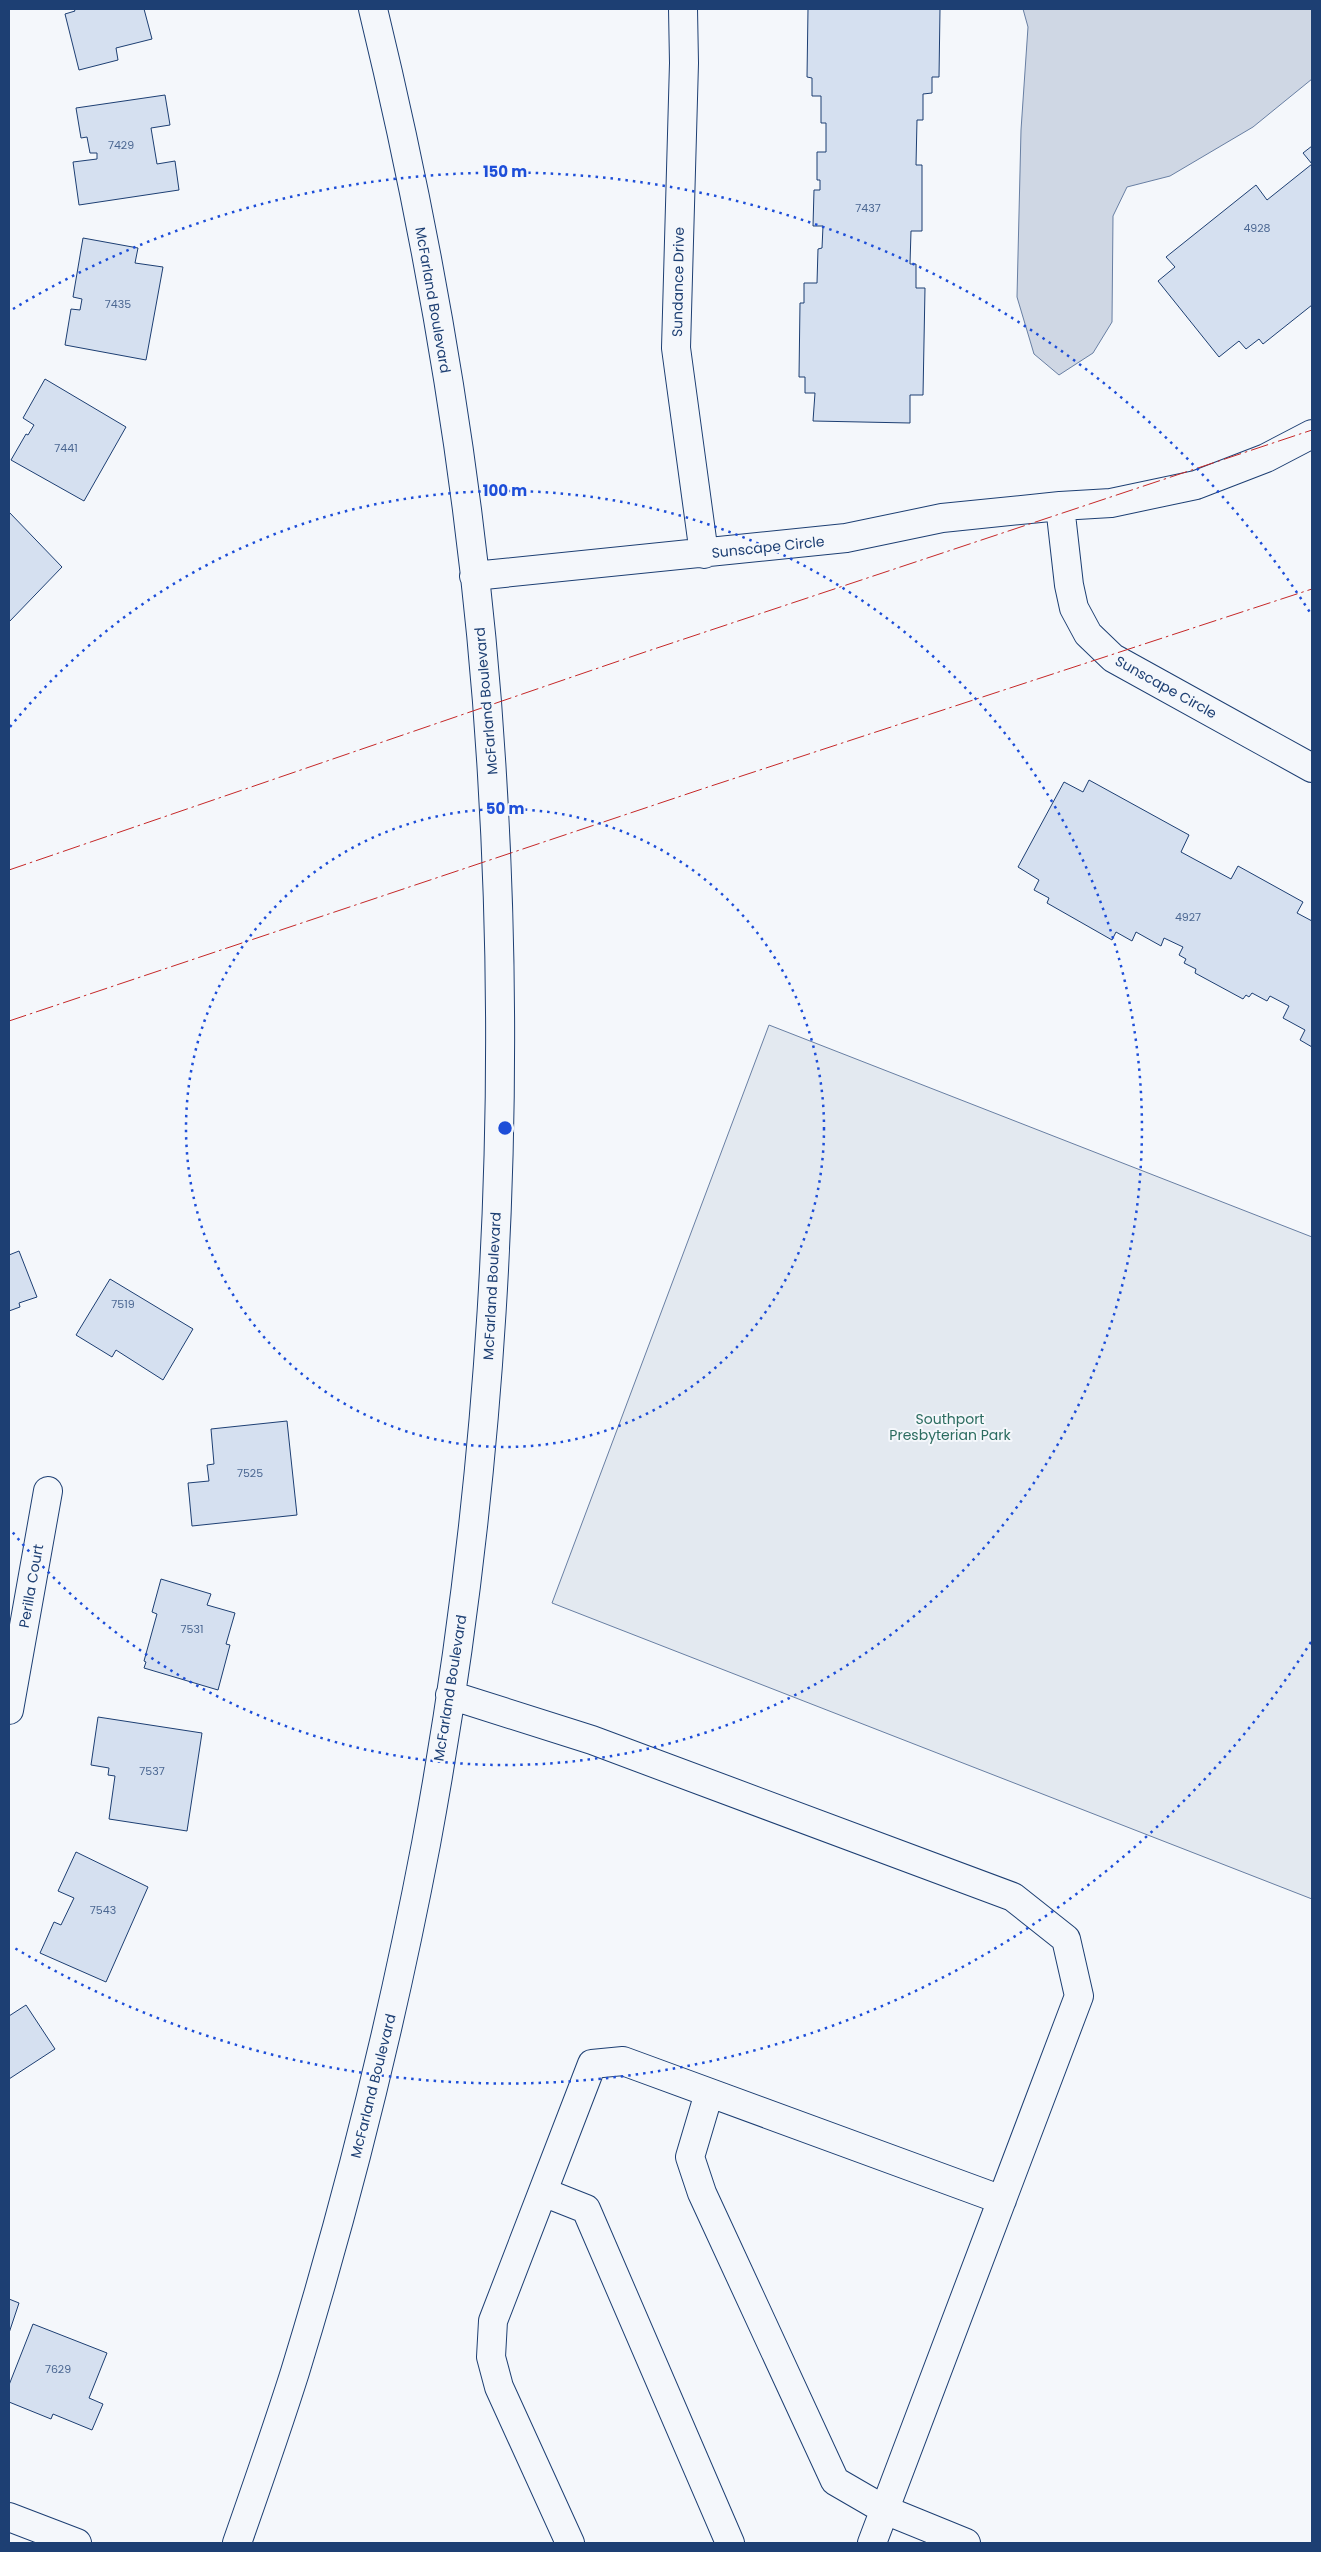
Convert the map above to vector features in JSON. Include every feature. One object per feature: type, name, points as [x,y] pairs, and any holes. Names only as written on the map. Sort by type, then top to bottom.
[{"type":"street","name":"McFarland Boulevard","points":[[237,2543],[300,2356],[373,2090],[426,1843],[450,1695],[464,1594],[486,1393],[498,1136],[499,940],[494,814],[474,576],[464,484],[443,348],[402,133],[373,9]]},
{"type":"street","name":"Sundance Drive","points":[[683,9],[684,63],[676,348],[704,554]]},
{"type":"street","name":"Sunscape Circle","points":[[474,576],[846,538],[942,518],[1060,506],[1111,503],[1196,485],[1266,458],[1312,434]]},
{"type":"street","name":"Sunscape Circle","points":[[1060,506],[1068,585],[1074,608],[1088,634],[1113,658],[1312,768]]},
{"type":"street","name":"Perilla Court","points":[[9,1710],[48,1491]]},
{"type":"street","points":[[450,1695],[592,1740],[1013,1897],[1066,1939],[1079,1996],[872,2543]]},
{"type":"street","points":[[570,2543],[499,2388],[491,2357],[493,2321],[592,2064],[623,2061],[1002,2200]]},
{"type":"street","points":[[710,2093],[690,2157],[702,2193],[835,2481],[885,2510],[966,2543]]},
{"type":"street","points":[[543,2192],[586,2209],[730,2543]]},
{"type":"street","points":[[9,2517],[77,2543]]},
{"type":"green space","name":"Southport Presbyterian Park","points":[[769,1025],[1312,1237],[1312,1899],[552,1603]]},
{"type":"shaded area","points":[[1023,9],[1312,9],[1312,79],[1253,127],[1170,176],[1127,187],[1113,216],[1112,322],[1093,353],[1059,375],[1034,354],[1017,297],[1021,130],[1028,27]]},
{"type":"building","points":[[74,9],[144,9],[152,39],[116,48],[118,60],[79,70],[65,14],[75,11]]},
{"type":"building","points":[[808,9],[940,9],[939,77],[932,77],[932,93],[923,94],[923,120],[917,120],[916,165],[922,165],[922,231],[911,231],[910,264],[916,264],[916,288],[925,288],[923,395],[910,395],[910,423],[813,421],[815,393],[805,393],[805,377],[799,377],[800,303],[804,303],[804,283],[817,283],[818,249],[822,248],[823,226],[813,226],[814,190],[820,190],[820,180],[817,180],[817,152],[826,152],[826,123],[821,123],[821,96],[812,96],[812,78],[807,77]]},
{"type":"building","points":[[165,95],[170,125],[151,128],[157,164],[175,161],[179,190],[79,205],[73,162],[97,159],[97,153],[90,153],[87,137],[81,138],[76,108]]},
{"type":"building","points":[[1312,146],[1312,164],[1303,153]]},
{"type":"building","points":[[1312,164],[1312,305],[1263,344],[1259,339],[1246,349],[1239,341],[1219,357],[1158,281],[1175,267],[1166,257],[1256,185],[1267,200]]},
{"type":"building","points":[[83,238],[138,248],[135,263],[163,267],[146,360],[65,345],[71,309],[80,310],[82,299],[73,297]]},
{"type":"building","points":[[45,379],[126,427],[84,501],[11,460],[26,434],[28,435],[34,425],[23,418]]},
{"type":"building","points":[[9,512],[62,567],[9,622]]},
{"type":"building","points":[[1089,780],[1189,835],[1181,852],[1231,879],[1238,866],[1303,902],[1297,913],[1312,921],[1312,1047],[1300,1040],[1305,1030],[1283,1018],[1289,1006],[1270,996],[1267,1001],[1252,993],[1249,997],[1246,995],[1243,999],[1195,973],[1196,969],[1184,963],[1186,959],[1179,955],[1183,947],[1164,938],[1161,946],[1136,932],[1132,941],[1116,932],[1112,940],[1047,903],[1049,898],[1034,890],[1039,880],[1018,867],[1064,782],[1083,792]]},
{"type":"building","points":[[19,1251],[37,1297],[19,1303],[20,1307],[9,1311],[9,1255]]},
{"type":"building","points":[[110,1279],[193,1329],[163,1380],[116,1350],[112,1357],[76,1335]]},
{"type":"building","points":[[287,1421],[297,1515],[192,1526],[188,1483],[209,1481],[207,1465],[214,1464],[211,1429]]},
{"type":"building","points":[[161,1579],[211,1594],[207,1605],[235,1613],[226,1644],[230,1645],[218,1690],[144,1668],[146,1662],[144,1661],[157,1614],[152,1612]]},
{"type":"building","points":[[98,1717],[202,1733],[187,1831],[109,1819],[115,1776],[108,1775],[109,1768],[91,1765]]},
{"type":"building","points":[[76,1852],[148,1887],[106,1982],[40,1953],[54,1922],[61,1925],[74,1898],[58,1891]]},
{"type":"building","points":[[26,2005],[55,2049],[9,2079],[9,2016]]},
{"type":"building","points":[[9,2299],[19,2303],[9,2333]]},
{"type":"building","points":[[33,2324],[107,2353],[89,2398],[103,2404],[92,2430],[53,2414],[51,2419],[9,2402],[9,2385]]},
{"type":"power","points":[[9,870],[645,652],[1312,430]]},
{"type":"power","points":[[9,1021],[705,788],[1312,589]]}]
